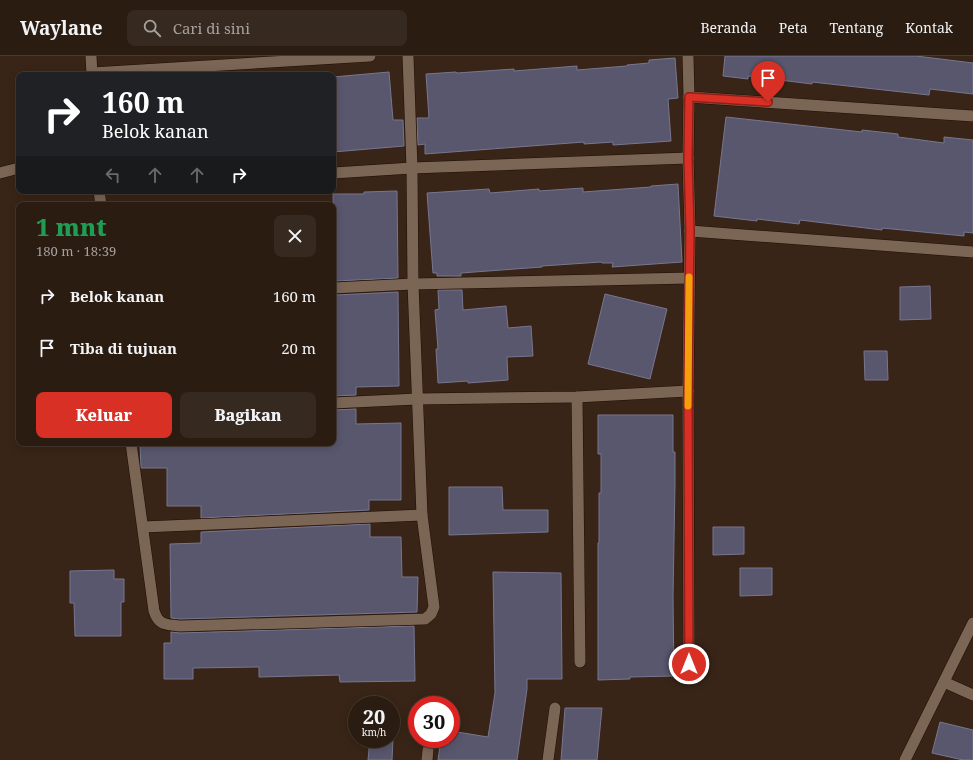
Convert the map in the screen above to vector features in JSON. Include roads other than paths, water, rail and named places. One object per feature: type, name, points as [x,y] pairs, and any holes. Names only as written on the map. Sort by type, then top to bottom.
[{"type":"street","points":[[91,56],[92,72]]},
{"type":"street","points":[[123,72],[370,56]]},
{"type":"street","points":[[131,446],[154,611],[157,619],[163,624],[180,626],[425,619],[431,614],[434,607],[422,515],[417,399],[408,56]]},
{"type":"street","points":[[688,56],[690,231],[688,391],[689,664]]},
{"type":"street","points":[[689,97],[973,116]]},
{"type":"street","points":[[336,173],[412,168],[688,158]]},
{"type":"street","points":[[0,173],[16,169]]},
{"type":"street","points":[[690,231],[973,252]]},
{"type":"street","points":[[336,288],[413,284],[689,278]]},
{"type":"street","points":[[336,403],[417,399],[577,397],[688,391]]},
{"type":"street","points":[[577,397],[580,662]]},
{"type":"street","points":[[143,527],[422,515]]},
{"type":"street","points":[[905,760],[973,624]]},
{"type":"street","points":[[944,682],[973,695]]},
{"type":"street","points":[[548,760],[555,708]]}]
